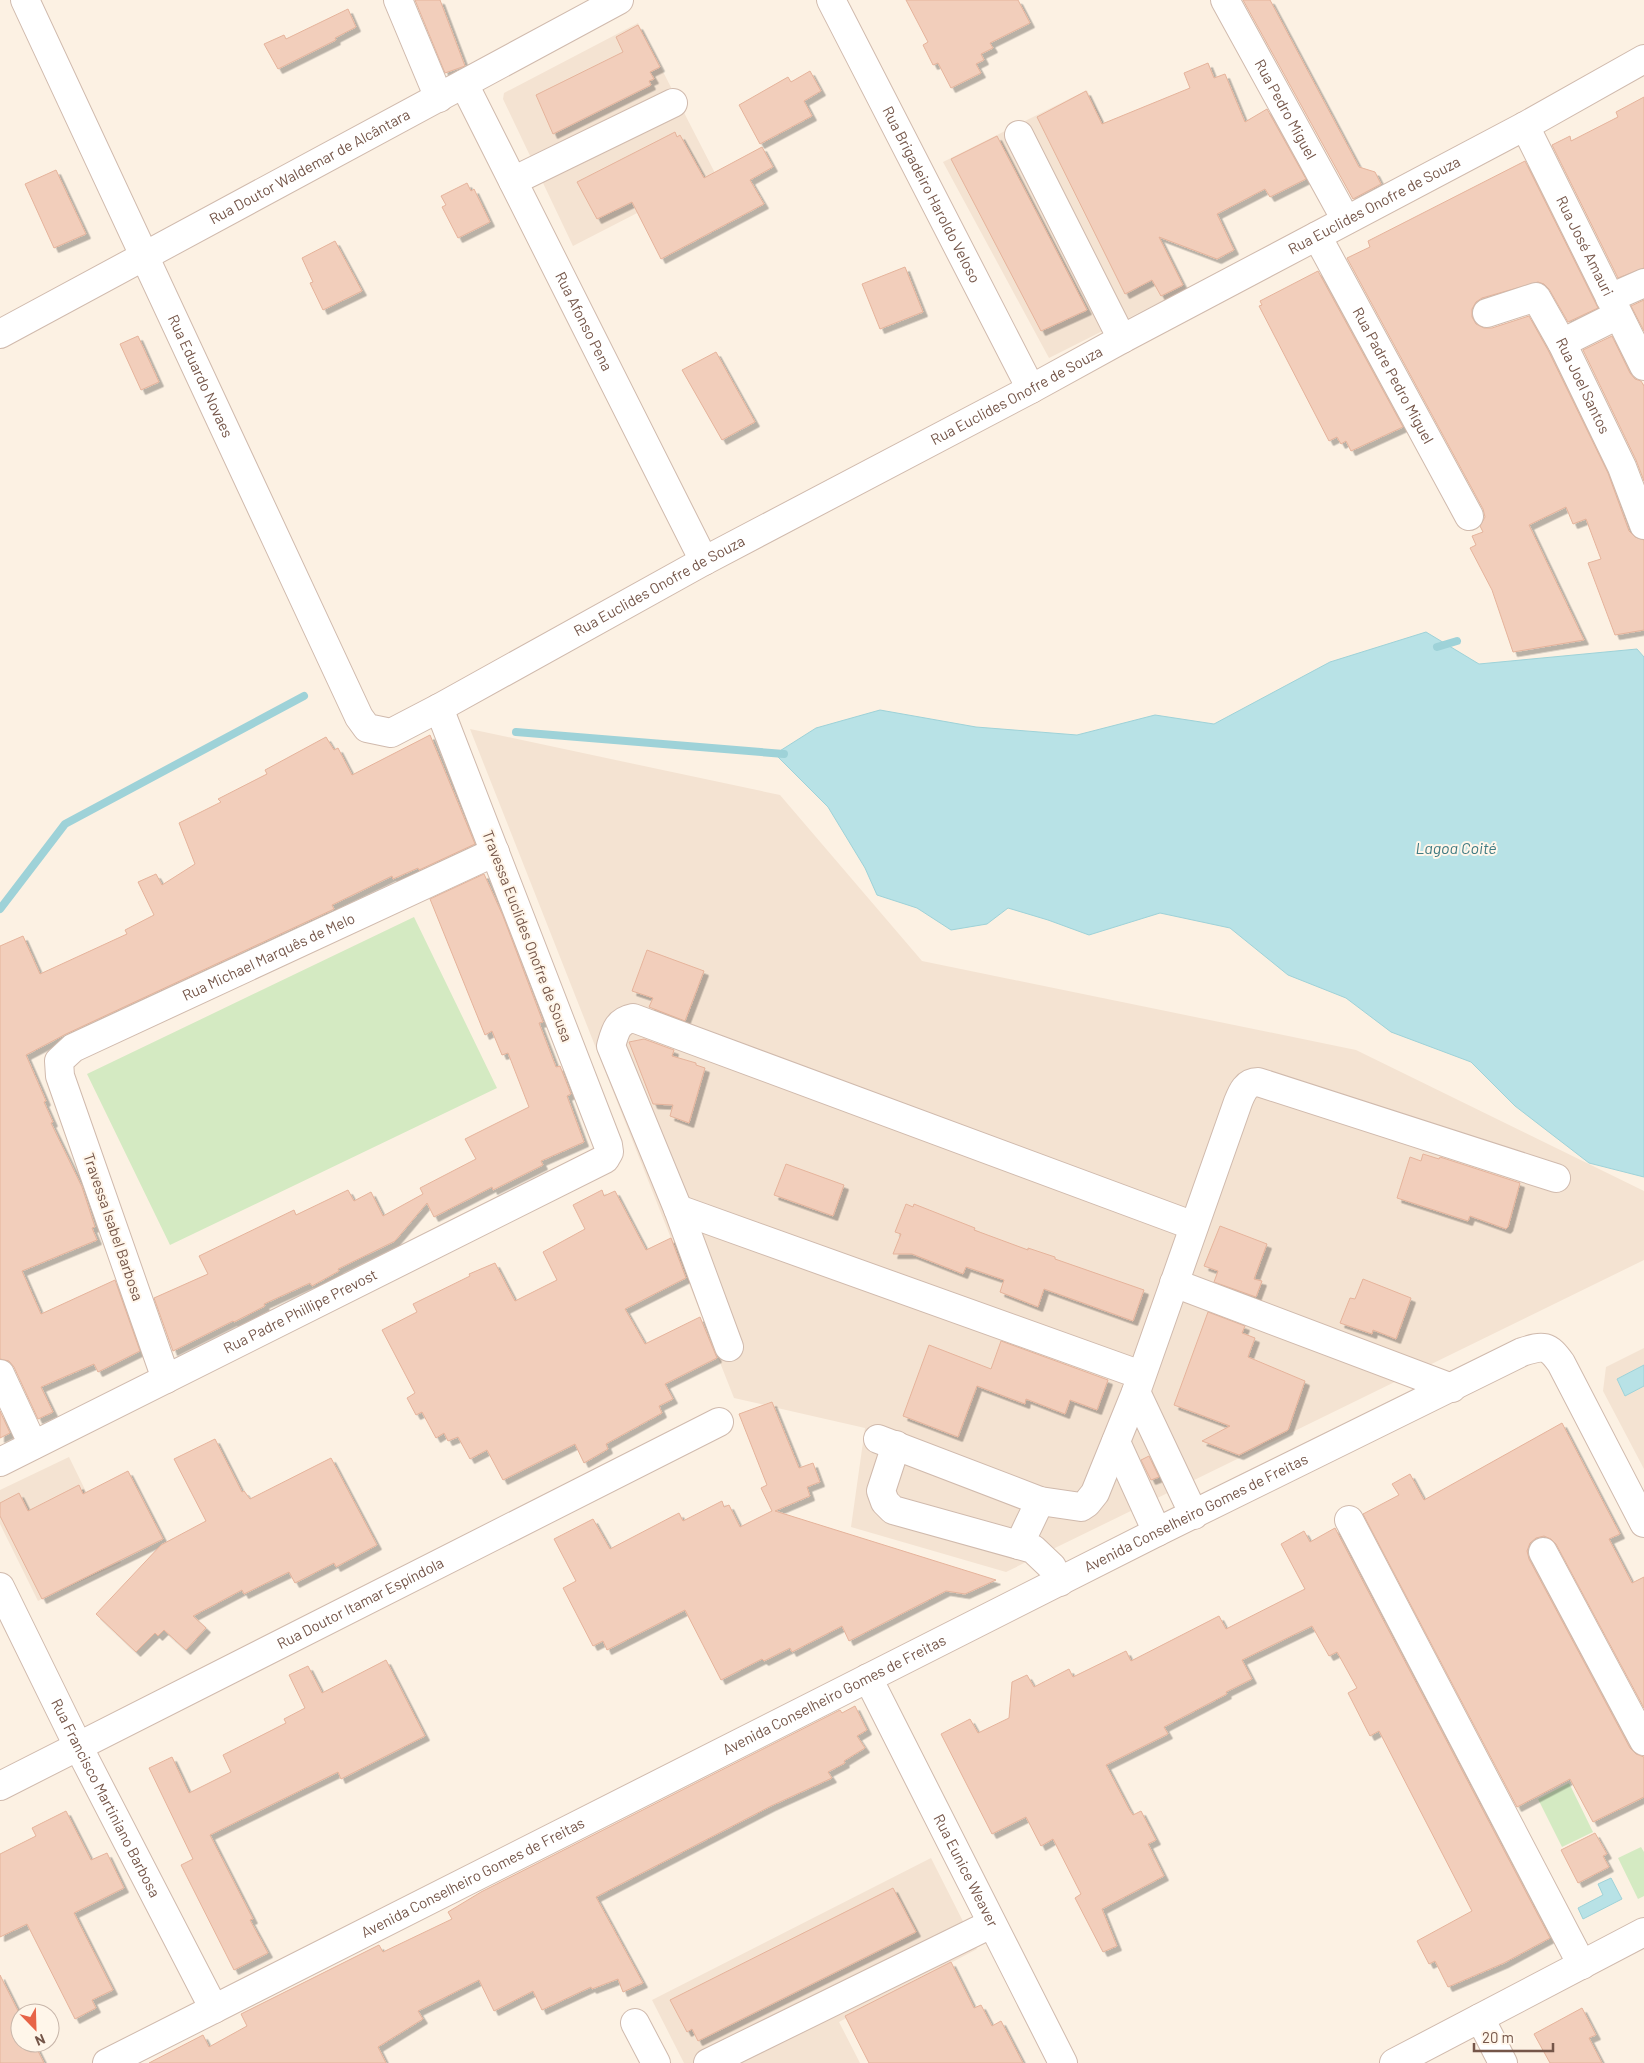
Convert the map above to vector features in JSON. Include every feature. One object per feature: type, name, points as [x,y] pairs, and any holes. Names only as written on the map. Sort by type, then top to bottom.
[{"type":"street","name":"Rua Eduardo Novaes","points":[[25,0],[358,718],[367,728],[391,733]]},
{"type":"street","points":[[398,0],[439,98]]},
{"type":"street","name":"Rua Doutor Waldemar de Alcântara","points":[[0,334],[619,0]]},
{"type":"street","name":"Rua Brigadeiro Haroldo Veloso","points":[[831,0],[1031,389]]},
{"type":"street","name":"Rua Pedro Miguel","points":[[1226,0],[1346,220]]},
{"type":"street","name":"Rua Euclides Onofre de Souza","points":[[391,733],[704,561],[1525,126],[1644,59]]},
{"type":"street","name":"Rua Afonso Pena","points":[[464,84],[704,561]]},
{"type":"street","points":[[513,181],[673,103]]},
{"type":"street","name":"Rua José Amauri","points":[[1525,126],[1644,366]]},
{"type":"street","points":[[1019,135],[1122,338]]},
{"type":"street","name":"Rua Padre Pedro Miguel","points":[[1317,236],[1468,516]]},
{"type":"street","points":[[1562,343],[1644,283]]},
{"type":"street","name":"Rua Joel Santos","points":[[1487,313],[1536,298],[1562,343],[1622,467],[1644,526]]},
{"type":"street","name":"Travessa Euclides Onofre de Sousa","points":[[439,708],[608,1146],[609,1152],[601,1162]]},
{"type":"street","name":"Rua Michael Marquês de Melo","points":[[60,1076],[60,1061],[73,1048],[495,852]]},
{"type":"street","points":[[728,1347],[678,1208],[611,1046],[616,1029],[624,1020],[633,1018],[1194,1226]]},
{"type":"street","name":"Travessa Isabel Barbosa","points":[[60,1076],[166,1379]]},
{"type":"street","points":[[1060,1582],[1052,1567],[1033,1549],[893,1510],[885,1502],[881,1491],[887,1442],[1040,1501],[1081,1507],[1088,1503],[1095,1493],[1139,1383],[1238,1102],[1243,1091],[1253,1082],[1258,1082],[1556,1178]]},
{"type":"street","name":"Rua Padre Phillipe Prevost","points":[[0,1462],[601,1162]]},
{"type":"street","points":[[678,1208],[1139,1383],[1194,1515]]},
{"type":"street","points":[[1174,1283],[1452,1388]]},
{"type":"street","name":"Avenida Conselheiro Gomes de Freitas","points":[[107,2063],[1157,1532],[1533,1348],[1552,1350],[1562,1363],[1644,1523]]},
{"type":"street","points":[[0,1374],[33,1445]]},
{"type":"street","name":"Rua Doutor Itamar Espíndola","points":[[0,1786],[719,1422]]},
{"type":"street","points":[[1116,1442],[1157,1532]]},
{"type":"street","points":[[1020,1545],[1040,1501]]},
{"type":"street","points":[[1349,1520],[1582,1965]]},
{"type":"street","points":[[1543,1552],[1644,1741]]},
{"type":"street","name":"Rua Francisco Martiniano Barbosa","points":[[0,1587],[78,1746],[214,2008]]},
{"type":"street","name":"Rua Eunice Weaver","points":[[868,1678],[1063,2063]]},
{"type":"street","points":[[708,2063],[991,1924]]},
{"type":"street","points":[[1394,2063],[1644,1932]]},
{"type":"street","points":[[1480,2018],[1503,2063]]},
{"type":"street","points":[[635,2023],[656,2063]]},
{"type":"shaded area","points":[[638,23],[715,173],[573,246],[503,99],[504,93]]},
{"type":"shaded area","points":[[1087,90],[1186,289],[1049,358],[943,162]]},
{"type":"shaded area","points":[[470,729],[780,795],[922,961],[1356,1050],[1644,1191],[1644,1260],[1006,1572],[851,1527],[865,1428],[734,1398]]},
{"type":"shaded area","points":[[1644,1348],[1644,1469],[1603,1391],[1606,1367]]},
{"type":"shaded area","points":[[69,1457],[121,1563],[38,1601],[0,1524],[0,1490]]},
{"type":"shaded area","points":[[931,1858],[977,1949],[839,2022],[860,2063],[684,2063],[652,2000]]},
{"type":"green space","points":[[414,917],[497,1088],[170,1245],[87,1074]]},
{"type":"green space","points":[[1569,1783],[1593,1832],[1562,1847],[1538,1799]]},
{"type":"green space","points":[[1641,1847],[1644,1852],[1644,1896],[1638,1899],[1618,1858]]},
{"type":"water","name":"Lagoa Coité","points":[[1426,632],[1479,664],[1637,649],[1644,657],[1644,1177],[1589,1163],[1515,1106],[1471,1062],[1391,1032],[1346,998],[1288,975],[1230,928],[1160,913],[1089,935],[1008,908],[987,924],[951,930],[917,908],[877,895],[865,868],[828,807],[775,754],[816,728],[880,710],[976,727],[1077,735],[1155,715],[1214,724],[1330,662]]},
{"type":"water","points":[[1644,1365],[1644,1386],[1625,1396],[1617,1379]]},
{"type":"water","points":[[1611,1878],[1622,1899],[1583,1919],[1578,1908],[1603,1895],[1598,1884]]},
{"type":"building","points":[[415,0],[440,0],[465,66],[445,73]]},
{"type":"building","points":[[906,0],[1018,0],[1030,23],[990,43],[993,48],[981,54],[984,60],[976,64],[981,73],[951,88],[938,63],[933,65],[923,45],[928,42]]},
{"type":"building","points":[[1243,0],[1270,0],[1359,167],[1375,172],[1381,184],[1353,199]]},
{"type":"building","points":[[348,9],[356,27],[335,38],[336,40],[278,69],[264,44],[284,35],[286,39]]},
{"type":"building","points":[[638,25],[660,67],[650,72],[654,79],[649,81],[651,85],[553,134],[536,95],[623,52],[616,37]]},
{"type":"building","points":[[1208,63],[1214,78],[1225,74],[1245,122],[1267,109],[1306,179],[1270,197],[1265,189],[1217,214],[1234,250],[1217,259],[1159,237],[1183,285],[1161,296],[1152,280],[1125,294],[1037,117],[1086,91],[1102,124],[1190,88],[1184,73]]},
{"type":"building","points":[[810,71],[821,91],[804,101],[812,116],[760,144],[739,105],[788,77],[791,82]]},
{"type":"building","points":[[1644,97],[1644,268],[1618,278],[1552,145],[1570,136],[1571,141],[1618,117],[1616,112]]},
{"type":"building","points":[[675,132],[677,137],[680,135],[704,178],[762,147],[773,167],[750,180],[764,204],[661,259],[632,202],[597,219],[577,182]]},
{"type":"building","points":[[997,136],[1087,310],[1041,331],[951,159]]},
{"type":"building","points":[[1525,161],[1598,308],[1568,322],[1549,289],[1544,284],[1538,282],[1482,298],[1476,302],[1472,309],[1472,317],[1476,324],[1484,328],[1492,328],[1529,316],[1548,350],[1608,473],[1629,531],[1635,537],[1644,540],[1644,630],[1615,635],[1588,563],[1601,559],[1586,519],[1573,524],[1566,507],[1529,525],[1584,640],[1513,652],[1492,590],[1470,548],[1476,545],[1472,536],[1483,532],[1480,526],[1485,517],[1483,509],[1347,258],[1370,247],[1368,241]]},
{"type":"building","points":[[56,170],[86,234],[54,248],[25,184]]},
{"type":"building","points":[[467,183],[471,191],[474,189],[490,222],[458,238],[442,207],[446,205],[441,196]]},
{"type":"building","points":[[335,241],[362,291],[323,310],[310,283],[313,282],[302,258]]},
{"type":"building","points":[[905,267],[923,312],[880,329],[862,284]]},
{"type":"building","points":[[1318,271],[1403,427],[1351,451],[1346,441],[1341,444],[1337,437],[1329,441],[1259,306],[1262,305],[1260,301]]},
{"type":"building","points":[[1644,300],[1644,331],[1631,306]]},
{"type":"building","points":[[138,336],[159,382],[141,390],[120,344]]},
{"type":"building","points":[[1612,336],[1630,373],[1635,379],[1641,381],[1644,386],[1644,481],[1636,460],[1583,350]]},
{"type":"building","points":[[716,352],[755,422],[722,440],[682,370]]},
{"type":"building","points":[[430,735],[475,844],[419,870],[418,868],[393,879],[392,876],[332,905],[334,909],[66,1034],[26,1055],[46,1101],[44,1102],[53,1122],[51,1123],[82,1187],[95,1227],[92,1228],[97,1240],[22,1271],[41,1314],[115,1280],[140,1351],[98,1372],[94,1364],[41,1387],[53,1412],[38,1419],[14,1367],[9,1361],[0,1359],[0,946],[23,936],[40,974],[127,934],[125,930],[154,915],[138,882],[156,874],[162,885],[195,864],[179,823],[221,802],[218,799],[267,774],[265,770],[326,737],[334,750],[338,748],[352,775]]},
{"type":"building","points":[[484,874],[503,916],[543,1022],[539,1023],[556,1067],[560,1066],[571,1094],[567,1096],[584,1142],[541,1161],[543,1165],[493,1190],[492,1187],[434,1217],[427,1203],[395,1241],[338,1269],[339,1271],[312,1286],[310,1283],[264,1304],[265,1306],[173,1351],[154,1298],[208,1274],[199,1256],[294,1210],[296,1215],[348,1190],[354,1201],[371,1192],[383,1216],[423,1194],[420,1188],[476,1159],[465,1139],[529,1107],[508,1053],[502,1055],[492,1031],[485,1035],[430,899]]},
{"type":"building","points":[[647,950],[704,971],[685,1021],[649,1007],[653,998],[632,991]]},
{"type":"building","points":[[644,1039],[674,1050],[672,1056],[696,1063],[696,1065],[705,1068],[689,1123],[670,1116],[673,1105],[653,1104],[629,1042]]},
{"type":"building","points":[[1423,1154],[1439,1159],[1440,1157],[1520,1183],[1508,1227],[1506,1229],[1470,1216],[1468,1221],[1397,1198],[1410,1157],[1421,1161]]},
{"type":"building","points":[[786,1164],[844,1185],[833,1216],[774,1195]]},
{"type":"building","points":[[602,1190],[604,1196],[615,1191],[646,1250],[671,1238],[686,1278],[625,1309],[645,1344],[700,1317],[717,1358],[665,1384],[673,1399],[659,1406],[662,1413],[606,1444],[608,1449],[584,1463],[575,1444],[503,1480],[487,1450],[470,1459],[458,1437],[448,1441],[444,1433],[436,1438],[422,1412],[416,1415],[407,1398],[415,1393],[382,1330],[417,1312],[413,1304],[470,1276],[469,1274],[495,1263],[515,1301],[557,1280],[543,1252],[585,1229],[573,1205]]},
{"type":"building","points":[[906,1204],[913,1207],[914,1204],[975,1228],[974,1230],[1144,1290],[1133,1321],[1044,1289],[1038,1307],[1000,1292],[1004,1280],[966,1267],[963,1274],[912,1254],[893,1254],[901,1234],[895,1232]]},
{"type":"building","points":[[1220,1226],[1267,1244],[1254,1279],[1262,1281],[1256,1297],[1214,1282],[1218,1271],[1204,1266]]},
{"type":"building","points":[[1363,1279],[1411,1298],[1396,1339],[1373,1330],[1372,1334],[1340,1323],[1350,1298],[1355,1299]]},
{"type":"building","points":[[1208,1312],[1245,1326],[1242,1333],[1255,1338],[1248,1357],[1305,1381],[1288,1430],[1239,1455],[1202,1441],[1230,1426],[1174,1405]]},
{"type":"building","points":[[1001,1341],[1108,1380],[1097,1410],[1070,1400],[1065,1414],[1026,1399],[1025,1404],[977,1386],[958,1437],[903,1416],[929,1345],[991,1369]]},
{"type":"building","points":[[772,1402],[799,1468],[813,1463],[820,1482],[807,1487],[810,1496],[775,1511],[996,1580],[965,1594],[946,1591],[849,1641],[842,1626],[792,1652],[790,1648],[764,1661],[762,1659],[721,1680],[685,1610],[607,1650],[603,1641],[593,1646],[563,1588],[576,1581],[554,1539],[593,1519],[610,1549],[679,1513],[683,1521],[722,1501],[724,1507],[729,1505],[740,1527],[772,1511],[761,1488],[767,1485],[739,1414]]},
{"type":"building","points":[[0,1411],[10,1433],[0,1438]]},
{"type":"building","points":[[1562,1423],[1620,1534],[1609,1539],[1632,1583],[1644,1577],[1644,1708],[1556,1544],[1544,1536],[1536,1538],[1530,1543],[1527,1551],[1529,1559],[1630,1748],[1636,1754],[1644,1757],[1644,1797],[1593,1822],[1570,1779],[1517,1807],[1363,1514],[1399,1495],[1392,1484],[1410,1474],[1424,1500]]},
{"type":"building","points":[[215,1439],[242,1492],[244,1491],[250,1499],[331,1458],[377,1545],[336,1567],[334,1563],[295,1583],[289,1572],[244,1594],[242,1590],[193,1616],[206,1628],[186,1650],[164,1630],[158,1636],[155,1633],[136,1652],[96,1614],[161,1545],[206,1521],[174,1459]]},
{"type":"building","points":[[1149,1456],[1159,1477],[1151,1480],[1141,1460]]},
{"type":"building","points":[[128,1471],[163,1539],[42,1599],[0,1516],[0,1503],[19,1493],[28,1511],[79,1485],[83,1494]]},
{"type":"building","points":[[1335,1528],[1550,1938],[1504,1963],[1448,1987],[1435,1961],[1429,1964],[1417,1941],[1472,1911],[1379,1731],[1370,1736],[1348,1693],[1357,1688],[1337,1652],[1329,1656],[1312,1626],[1242,1660],[1252,1679],[1164,1727],[1168,1734],[1106,1765],[1133,1815],[1141,1811],[1156,1840],[1148,1844],[1164,1876],[1102,1909],[1117,1946],[1103,1952],[1075,1898],[1081,1894],[1053,1839],[1041,1846],[1026,1817],[992,1834],[941,1734],[970,1719],[978,1733],[1009,1718],[1012,1682],[1027,1675],[1034,1687],[1069,1669],[1073,1677],[1126,1651],[1131,1661],[1219,1616],[1226,1629],[1305,1589],[1281,1544],[1304,1531],[1310,1542]]},
{"type":"building","points":[[386,1660],[425,1736],[341,1779],[338,1772],[210,1835],[253,1919],[250,1920],[268,1953],[234,1970],[181,1865],[193,1859],[149,1768],[172,1757],[189,1793],[231,1772],[223,1755],[286,1723],[284,1719],[305,1708],[289,1675],[308,1666],[322,1693]]},
{"type":"building","points":[[855,1706],[867,1730],[857,1736],[865,1748],[844,1761],[845,1763],[828,1772],[832,1778],[771,1806],[596,1897],[643,1983],[623,1992],[618,1979],[592,1989],[591,1987],[542,2010],[533,1991],[494,2011],[479,1980],[418,2011],[423,2019],[378,2047],[386,2063],[149,2063],[203,2035],[209,2047],[247,2026],[241,2014],[379,1945],[383,1952],[452,1919],[448,1912],[481,1892],[840,1710],[842,1713]]},
{"type":"building","points":[[66,1811],[91,1860],[107,1853],[124,1888],[74,1913],[113,1990],[92,2000],[96,2008],[75,2019],[27,1924],[0,1937],[0,1854],[36,1836],[32,1828]]},
{"type":"building","points":[[1595,1833],[1607,1854],[1603,1856],[1609,1867],[1578,1883],[1561,1850]]},
{"type":"building","points":[[893,1888],[916,1932],[698,2041],[692,2029],[687,2032],[670,2000]]},
{"type":"building","points":[[951,1962],[974,2008],[981,2005],[992,2026],[1001,2021],[1023,2063],[869,2063],[845,2016]]},
{"type":"building","points":[[0,1975],[14,2003],[10,2003],[10,2053],[39,2053],[44,2063],[0,2063]]},
{"type":"building","points":[[1582,2008],[1596,2035],[1589,2038],[1602,2063],[1550,2063],[1534,2034]]},
{"type":"waterway","points":[[1437,647],[1457,641]]},
{"type":"waterway","points":[[0,909],[65,824],[304,696]]},
{"type":"waterway","points":[[516,732],[784,754]]}]
